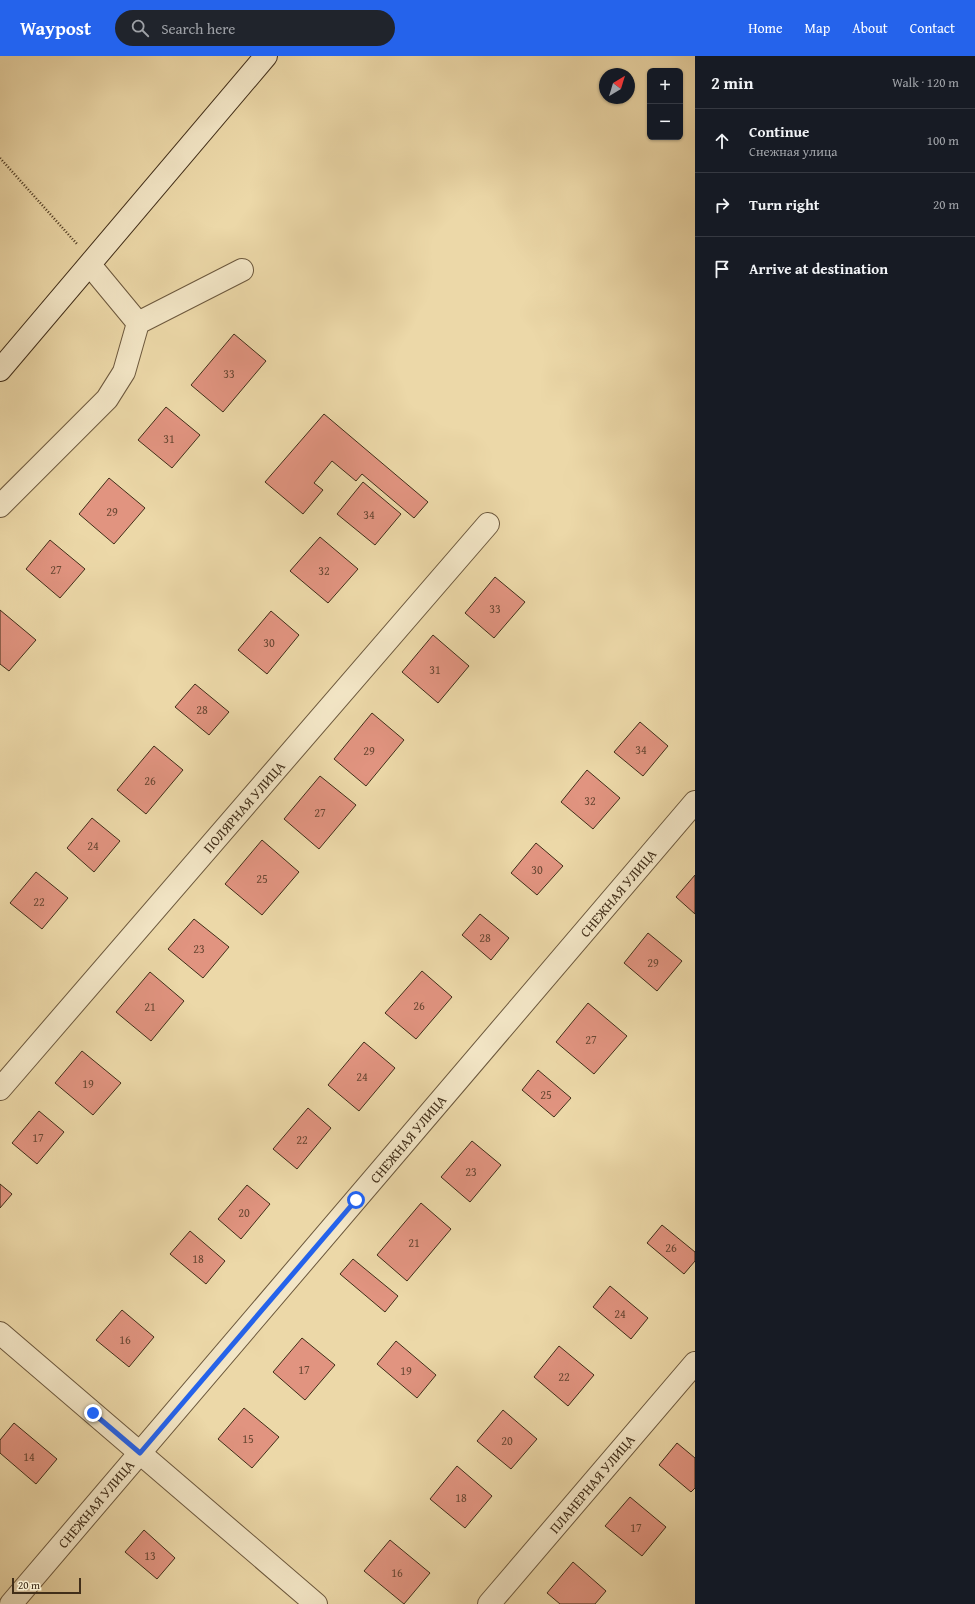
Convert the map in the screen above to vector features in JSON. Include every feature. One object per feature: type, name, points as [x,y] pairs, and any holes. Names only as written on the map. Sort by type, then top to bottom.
[{"type":"street","points":[[0,370],[266,56]]},
{"type":"street","points":[[90,265],[138,322]]},
{"type":"street","points":[[0,506],[107,399],[124,372],[138,322],[242,270]]},
{"type":"street","name":"ПОЛЯРНАЯ УЛИЦА","points":[[0,1089],[488,524]]},
{"type":"street","name":"СНЕЖНАЯ УЛИЦА","points":[[11,1604],[695,802]]},
{"type":"street","points":[[0,1333],[316,1604]]},
{"type":"street","name":"ПЛАНЕРНАЯ УЛИЦА","points":[[489,1604],[695,1363]]},
{"type":"path","points":[[0,158],[74,240],[90,265]]},
{"type":"building","points":[[234,334],[266,361],[223,412],[191,385]]},
{"type":"building","points":[[166,407],[200,435],[172,468],[138,440]]},
{"type":"building","points":[[324,414],[428,502],[414,518],[362,474],[356,481],[332,461],[314,483],[323,490],[303,514],[265,482]]},
{"type":"building","points":[[109,478],[145,508],[114,544],[79,514]]},
{"type":"building","points":[[363,482],[401,514],[375,545],[337,514]]},
{"type":"building","points":[[320,537],[358,569],[328,603],[290,571]]},
{"type":"building","points":[[50,540],[85,569],[60,598],[26,569]]},
{"type":"building","points":[[495,577],[525,602],[494,638],[465,613]]},
{"type":"building","points":[[0,610],[36,640],[9,671],[0,664]]},
{"type":"building","points":[[271,611],[299,635],[267,674],[238,650]]},
{"type":"building","points":[[433,635],[469,666],[438,703],[402,672]]},
{"type":"building","points":[[195,684],[229,712],[209,735],[175,707]]},
{"type":"building","points":[[372,713],[404,740],[366,786],[334,759]]},
{"type":"building","points":[[640,722],[668,746],[643,776],[614,752]]},
{"type":"building","points":[[154,746],[183,770],[146,814],[117,790]]},
{"type":"building","points":[[587,770],[620,798],[593,829],[561,802]]},
{"type":"building","points":[[320,776],[356,805],[319,849],[284,819]]},
{"type":"building","points":[[92,818],[120,841],[94,872],[67,848]]},
{"type":"building","points":[[262,840],[299,872],[262,915],[225,884]]},
{"type":"building","points":[[536,843],[563,866],[537,895],[511,873]]},
{"type":"building","points":[[36,872],[68,898],[42,929],[10,903]]},
{"type":"building","points":[[695,875],[695,914],[676,897]]},
{"type":"building","points":[[480,914],[509,938],[491,960],[462,935]]},
{"type":"building","points":[[194,919],[229,947],[203,978],[168,949]]},
{"type":"building","points":[[648,933],[682,961],[657,991],[624,963]]},
{"type":"building","points":[[422,971],[452,997],[416,1039],[385,1013]]},
{"type":"building","points":[[150,972],[184,1001],[151,1041],[116,1012]]},
{"type":"building","points":[[588,1003],[627,1036],[594,1074],[556,1042]]},
{"type":"building","points":[[364,1042],[395,1068],[359,1111],[328,1085]]},
{"type":"building","points":[[82,1051],[121,1083],[93,1115],[55,1083]]},
{"type":"building","points":[[538,1070],[571,1098],[554,1117],[522,1090]]},
{"type":"building","points":[[308,1108],[331,1128],[297,1169],[273,1149]]},
{"type":"building","points":[[39,1111],[64,1132],[37,1164],[12,1143]]},
{"type":"building","points":[[472,1141],[501,1165],[470,1202],[441,1177]]},
{"type":"building","points":[[0,1184],[12,1194],[0,1208]]},
{"type":"building","points":[[247,1185],[270,1204],[241,1239],[218,1219]]},
{"type":"building","points":[[421,1203],[451,1229],[407,1281],[377,1255]]},
{"type":"building","points":[[662,1225],[695,1252],[695,1261],[684,1274],[647,1243]]},
{"type":"building","points":[[190,1231],[225,1261],[206,1284],[170,1254]]},
{"type":"building","points":[[353,1259],[398,1296],[385,1312],[340,1274]]},
{"type":"building","points":[[610,1286],[648,1318],[631,1339],[593,1307]]},
{"type":"building","points":[[122,1310],[154,1337],[129,1367],[96,1340]]},
{"type":"building","points":[[302,1338],[335,1365],[305,1400],[273,1372]]},
{"type":"building","points":[[396,1341],[436,1375],[417,1398],[377,1364]]},
{"type":"building","points":[[559,1346],[594,1375],[568,1406],[534,1377]]},
{"type":"building","points":[[244,1408],[279,1437],[252,1468],[218,1439]]},
{"type":"building","points":[[503,1410],[537,1439],[511,1469],[477,1441]]},
{"type":"building","points":[[14,1423],[57,1459],[36,1484],[0,1453],[0,1440]]},
{"type":"building","points":[[677,1443],[695,1458],[695,1488],[691,1492],[659,1465]]},
{"type":"building","points":[[457,1466],[492,1496],[465,1528],[430,1499]]},
{"type":"building","points":[[630,1497],[666,1527],[642,1556],[605,1526]]},
{"type":"building","points":[[144,1530],[175,1558],[157,1579],[125,1552]]},
{"type":"building","points":[[390,1540],[430,1573],[404,1604],[364,1571]]},
{"type":"building","points":[[573,1562],[606,1591],[595,1604],[560,1604],[547,1593]]},
{"type":"route","points":[[93,1413],[140,1453],[356,1200]]}]
